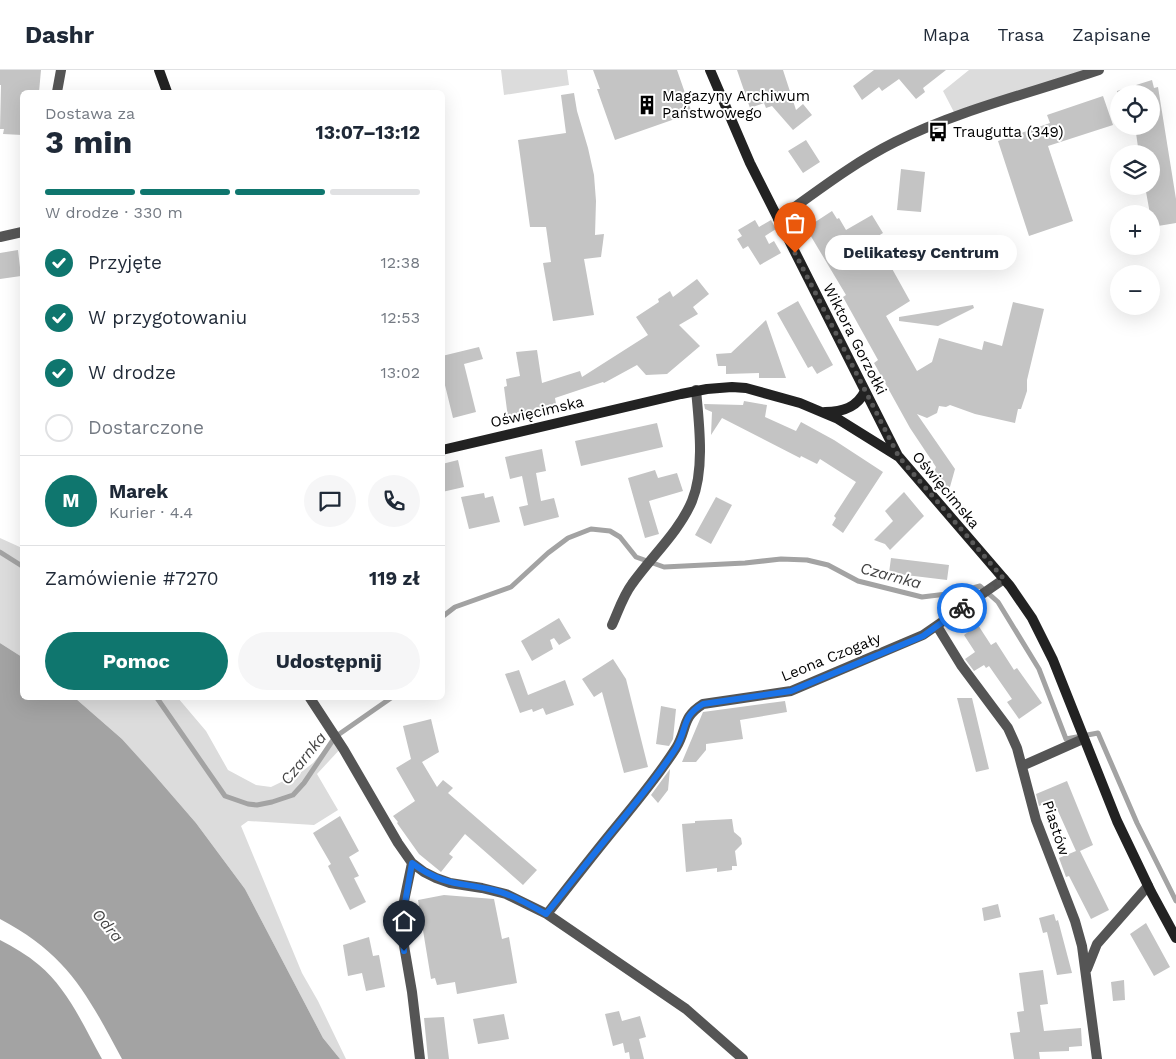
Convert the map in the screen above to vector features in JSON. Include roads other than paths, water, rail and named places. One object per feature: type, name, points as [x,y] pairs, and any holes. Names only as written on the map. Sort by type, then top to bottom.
[{"type":"main road","points":[[159,70],[166,90]]},
{"type":"main road","name":"Wiktora Gorzołki","points":[[710,70],[750,163],[899,457]]},
{"type":"main road","name":"Oświęcimska","points":[[445,449],[696,390],[720,387],[746,388],[800,403],[824,412],[864,434],[899,457],[1004,579],[1019,598],[1040,632],[1117,821],[1148,886],[1176,938]]},
{"type":"main road","points":[[824,412],[845,410],[859,402],[865,391]]},
{"type":"street","points":[[57,90],[61,70]]},
{"type":"street","points":[[778,219],[858,162],[894,142],[956,116],[1099,70]]},
{"type":"street","points":[[0,237],[20,232]]},
{"type":"street","points":[[612,625],[630,586],[683,518],[693,500],[699,458],[696,390]]},
{"type":"street","name":"Leona Czogały","points":[[546,914],[635,804],[663,766],[676,747],[687,717],[692,711],[703,704],[791,691],[923,636],[1004,579]]},
{"type":"street","name":"Piastów","points":[[937,626],[961,665],[1008,728],[1017,748],[1036,820],[1075,921],[1082,946],[1097,1059]]},
{"type":"street","points":[[311,700],[344,750],[398,843],[412,863],[436,878],[450,883],[494,890],[546,914],[686,1009],[743,1059]]},
{"type":"street","points":[[1022,766],[1083,738]]},
{"type":"street","points":[[412,863],[404,906],[402,934],[412,992],[420,1059]]},
{"type":"street","points":[[1086,970],[1097,944],[1148,886]]},
{"type":"water","name":"Odra","points":[[0,643],[20,656],[20,700],[77,700],[122,739],[196,823],[245,889],[323,1038],[340,1059],[122,1059],[98,1015],[73,978],[43,947],[0,919]]},
{"type":"water","points":[[0,940],[34,961],[59,985],[75,1009],[102,1059],[0,1059]]},
{"type":"waterway","name":"Czarnka","points":[[445,615],[455,607],[511,587],[548,553],[568,538],[591,529],[610,531],[620,537],[636,557],[664,567],[745,563],[781,559],[807,560],[828,565],[858,581],[922,597],[955,593],[980,586],[998,602],[1039,669],[1066,739],[1098,733],[1137,823],[1176,901]]},
{"type":"waterway","name":"Czarnka","points":[[0,552],[20,565]]},
{"type":"waterway","name":"Czarnka","points":[[158,700],[225,796],[257,805],[293,795],[304,783],[335,737],[388,700]]},
{"type":"place","name":"Magazyny Archiwum Państwowego","points":[[647,105]]},
{"type":"place","name":"Traugutta (349)","points":[[938,132]]},
{"type":"place","name":"Delikatesy Centrum","points":[[795,253]]}]
